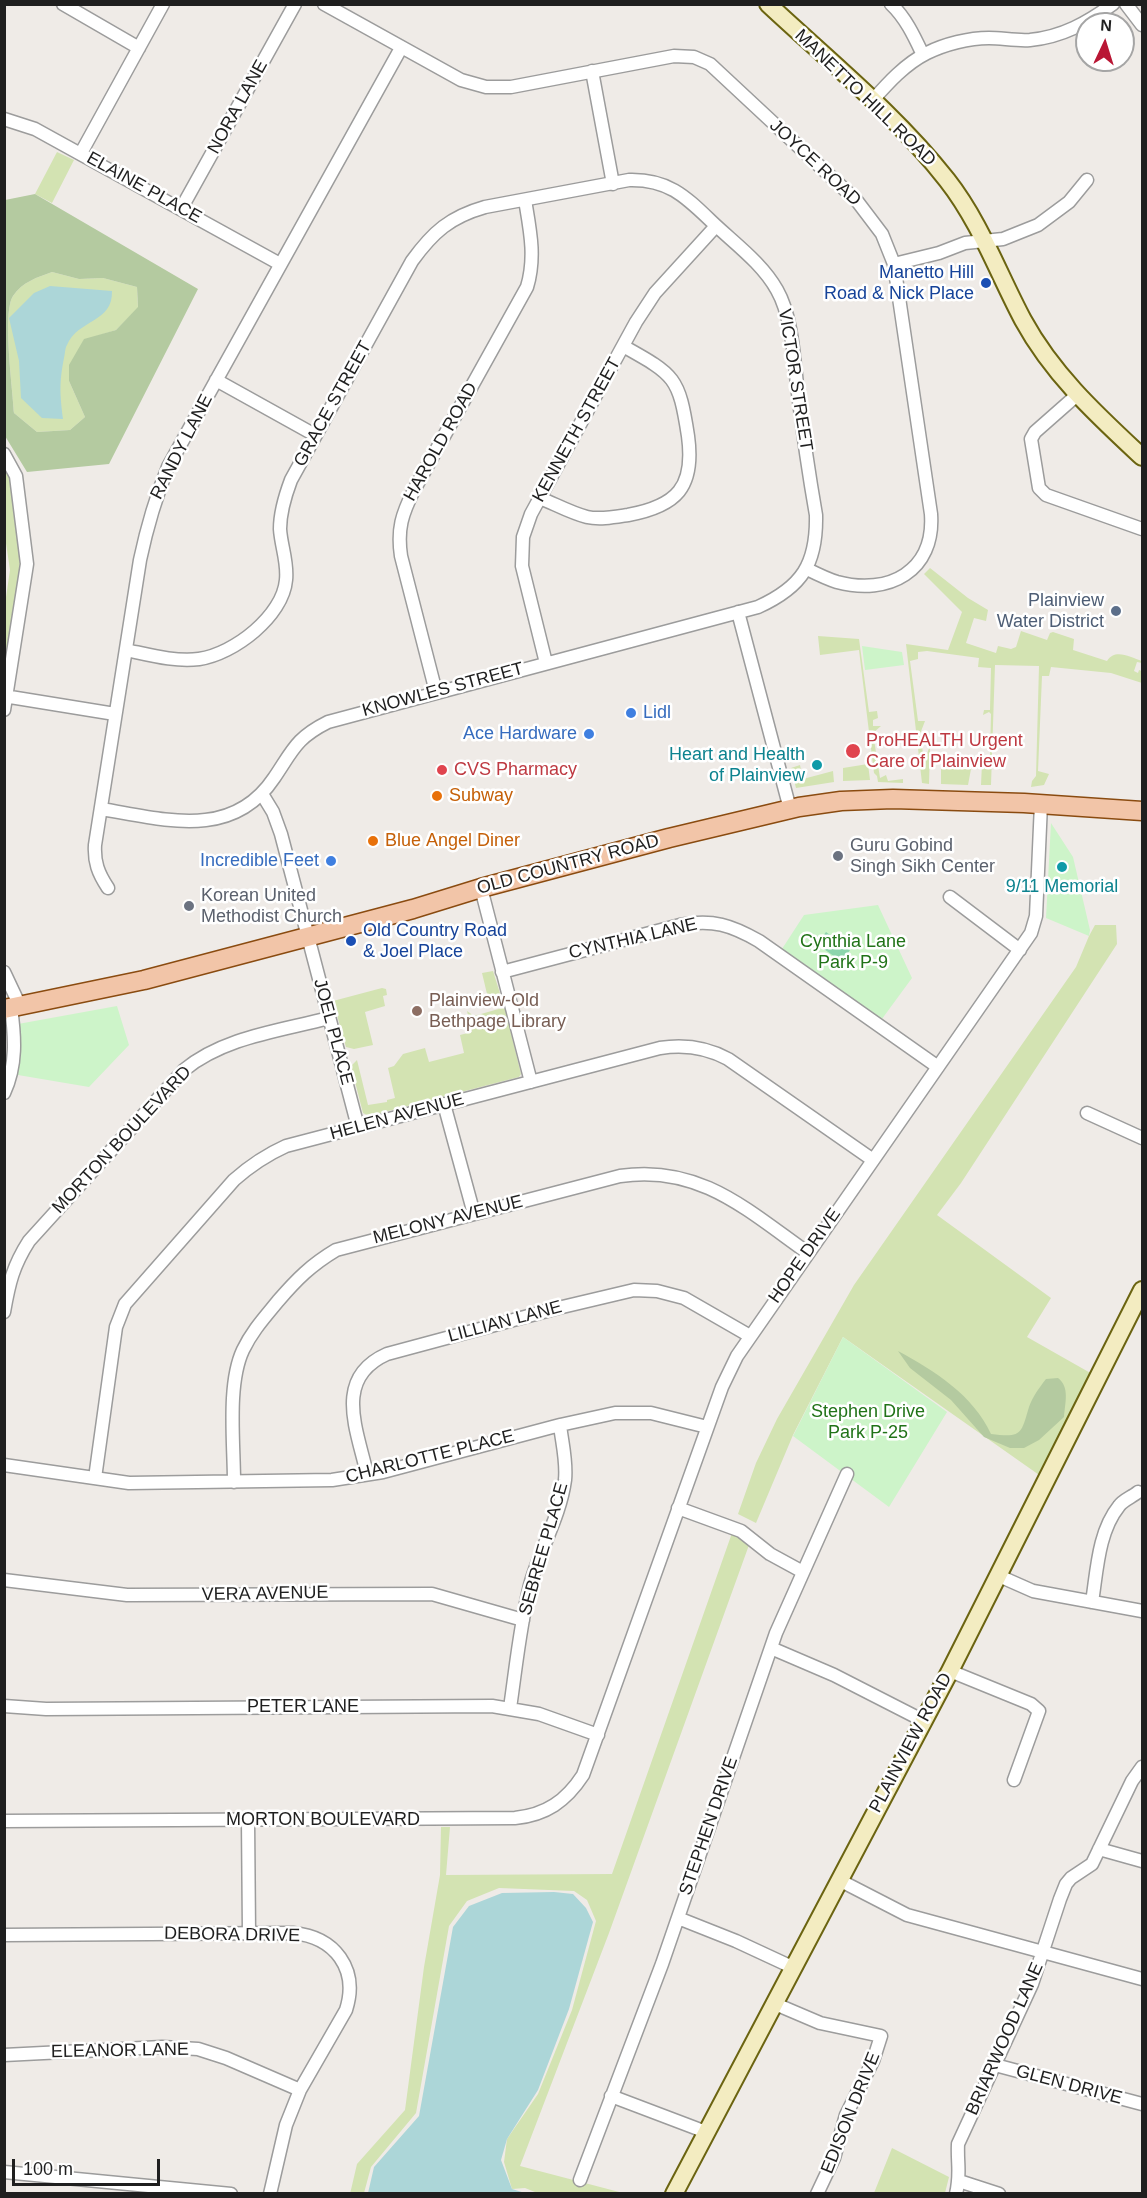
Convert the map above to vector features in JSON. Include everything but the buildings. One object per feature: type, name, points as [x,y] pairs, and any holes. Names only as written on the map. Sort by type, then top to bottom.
[{"type":"main road","name":"MANETTO HILL ROAD","points":[[768,4],[873,101],[947,180],[975,220],[1023,321],[1045,355],[1077,394],[1143,457]]},
{"type":"main road","name":"OLD COUNTRY ROAD","points":[[12,1008],[144,980],[413,909],[481,888],[790,809],[841,801],[876,799],[1041,804],[1143,812]]},
{"type":"main road","name":"PLAINVIEW ROAD","points":[[674,2193],[950,1671],[1143,1290]]},
{"type":"street","points":[[63,4],[139,48]]},
{"type":"street","points":[[81,153],[163,4]]},
{"type":"street","name":"NORA LANE","points":[[181,209],[295,4]]},
{"type":"street","name":"JOYCE ROAD","points":[[324,4],[461,80],[486,87],[511,87],[674,56],[694,57],[710,64],[857,201],[882,234],[894,264],[931,514],[930,543],[924,555],[911,570],[899,578],[882,584],[862,586],[837,582],[807,569]]},
{"type":"street","points":[[891,4],[914,37],[923,55]]},
{"type":"street","points":[[873,101],[907,66],[923,55],[945,46],[986,38],[1029,40],[1057,35],[1085,24],[1113,4]]},
{"type":"street","points":[[1126,4],[1143,26]]},
{"type":"street","name":"RANDY LANE","points":[[108,888],[98,874],[94,859],[115,714],[150,513],[168,467],[401,48]]},
{"type":"street","points":[[592,71],[613,184]]},
{"type":"street","name":"ELAINE PLACE","points":[[4,119],[35,129],[81,153],[280,264]]},
{"type":"street","name":"VICTOR STREET","points":[[613,184],[638,180],[668,186],[685,197],[768,276],[784,305],[816,515],[814,550],[807,569]]},
{"type":"street","points":[[894,264],[939,253],[965,243],[1003,239],[1038,225],[1069,202],[1087,180]]},
{"type":"street","name":"GRACE STREET","points":[[126,650],[170,658],[201,659],[228,650],[269,618],[277,608],[284,592],[286,579],[280,530],[283,501],[291,480],[412,261],[428,239],[447,222],[466,213],[613,184]]},
{"type":"street","name":"HAROLD ROAD","points":[[436,692],[401,556],[400,524],[414,490],[527,287],[533,258],[533,243],[525,200]]},
{"type":"street","name":"KENNETH STREET","points":[[546,663],[522,566],[524,531],[623,346],[655,293],[676,267],[716,226]]},
{"type":"street","points":[[540,498],[587,517],[602,518],[653,510],[662,506],[684,484],[688,475],[690,455],[683,400],[672,379],[660,366],[623,346]]},
{"type":"street","points":[[216,380],[315,435]]},
{"type":"street","points":[[1077,394],[1035,432],[1031,439],[1039,488],[1046,495],[1143,529]]},
{"type":"street","points":[[4,454],[16,476],[27,564],[4,710]]},
{"type":"street","name":"KNOWLES STREET","points":[[101,809],[171,820],[201,822],[224,818],[248,806],[262,794],[290,751],[313,729],[350,715],[758,607],[778,598],[793,586],[807,569]]},
{"type":"street","points":[[738,612],[790,809]]},
{"type":"street","points":[[6,696],[115,714]]},
{"type":"street","name":"JOEL PLACE","points":[[262,794],[273,812],[281,834],[358,1127]]},
{"type":"street","name":"HOPE DRIVE","points":[[598,1735],[707,1427],[737,1356],[1031,933],[1036,916],[1041,804]]},
{"type":"street","points":[[481,888],[531,1082]]},
{"type":"street","points":[[950,897],[1020,950]]},
{"type":"street","name":"CYNTHIA LANE","points":[[502,972],[680,925],[695,922],[718,923],[736,928],[759,941],[938,1067]]},
{"type":"street","points":[[4,972],[12,1008],[14,1035],[14,1064],[4,1093]]},
{"type":"street","name":"MORTON BOULEVARD","points":[[4,1311],[9,1281],[16,1261],[29,1241],[183,1070],[195,1060],[223,1045],[329,1018]]},
{"type":"street","name":"HELEN AVENUE","points":[[95,1478],[116,1327],[125,1304],[234,1180],[253,1163],[286,1146],[675,1046],[696,1047],[728,1059],[873,1160]]},
{"type":"street","points":[[444,1104],[474,1214]]},
{"type":"street","points":[[1087,1113],[1143,1138]]},
{"type":"street","name":"MELONY AVENUE","points":[[234,1482],[234,1390],[243,1349],[255,1329],[290,1287],[314,1264],[336,1250],[620,1176],[659,1174],[689,1180],[722,1193],[808,1252]]},
{"type":"street","name":"LILLIAN LANE","points":[[367,1474],[353,1409],[352,1393],[357,1378],[365,1366],[387,1354],[634,1290],[657,1291],[684,1298],[750,1336]]},
{"type":"street","name":"CHARLOTTE PLACE","points":[[4,1466],[129,1483],[332,1480],[367,1474],[598,1415],[633,1412],[669,1417],[707,1427]]},
{"type":"street","name":"SEBREE PLACE","points":[[510,1708],[530,1585],[557,1514],[563,1489],[565,1462],[560,1425]]},
{"type":"street","name":"STEPHEN DRIVE","points":[[580,2180],[663,1964],[771,1648],[847,1474]]},
{"type":"street","points":[[1092,1602],[1109,1521],[1120,1504],[1138,1492]]},
{"type":"street","points":[[678,1508],[741,1531],[770,1554],[803,1572]]},
{"type":"street","points":[[999,1575],[1033,1591],[1143,1611]]},
{"type":"street","name":"VERA AVENUE","points":[[4,1580],[127,1595],[432,1594],[524,1620]]},
{"type":"street","points":[[771,1648],[834,1675],[924,1721]]},
{"type":"street","points":[[950,1671],[1031,1704],[1039,1712],[1014,1780]]},
{"type":"street","name":"PETER LANE","points":[[4,1706],[46,1709],[472,1705],[510,1708],[539,1714],[598,1735]]},
{"type":"street","name":"MORTON BOULEVARD","points":[[4,1821],[528,1817],[550,1810],[573,1790],[583,1775],[598,1735]]},
{"type":"street","name":"BRIARWOOD LANE","points":[[957,2187],[960,2171],[957,2158],[958,2144],[1032,1984],[1066,1884],[1092,1864],[1132,1781],[1143,1767]]},
{"type":"street","points":[[248,1820],[249,1933]]},
{"type":"street","points":[[1099,1849],[1143,1861]]},
{"type":"street","points":[[838,1880],[907,1915],[1143,1979]]},
{"type":"street","points":[[678,1918],[792,1967]]},
{"type":"street","name":"DEBORA DRIVE","points":[[4,1935],[293,1933],[317,1938],[338,1955],[349,1976],[350,2000],[300,2090],[286,2125],[270,2193]]},
{"type":"street","name":"EDISON DRIVE","points":[[773,2003],[820,2023],[881,2036],[873,2061],[846,2115],[834,2158],[817,2193]]},
{"type":"street","name":"ELEANOR LANE","points":[[4,2055],[162,2047],[198,2049],[226,2058],[300,2090]]},
{"type":"street","name":"GLEN DRIVE","points":[[995,2064],[1143,2104]]},
{"type":"street","points":[[611,2096],[706,2132]]},
{"type":"street","points":[[4,2172],[231,2193]]},
{"type":"street","points":[[957,2187],[999,2193]]},
{"type":"green space","points":[[57,152],[74,160],[52,203],[35,194]]},
{"type":"green space","points":[[35,194],[198,289],[109,464],[27,472],[5,436],[5,200]],"holes":[[[52,272],[79,279],[103,278],[137,287],[138,307],[116,330],[84,339],[69,365],[69,381],[85,417],[70,430],[37,432],[14,413],[8,334],[10,305],[13,296],[21,287],[41,276]]]},
{"type":"green space","points":[[52,272],[79,279],[103,278],[137,287],[138,308],[116,330],[84,340],[69,381],[85,417],[70,430],[37,432],[14,413],[8,318],[13,296],[17,291],[31,281]]},
{"type":"green space","points":[[5,461],[12,484],[22,567],[4,678],[5,604],[10,570],[4,530]]},
{"type":"green space","points":[[930,568],[968,598],[988,610],[986,621],[974,618],[966,643],[996,653],[998,646],[1011,649],[1016,647],[1021,631],[1047,640],[1053,632],[1074,639],[1073,650],[1107,661],[1118,654],[1142,661],[1142,663],[1137,662],[1134,671],[1138,673],[1139,670],[1142,671],[1142,683],[1111,673],[1051,667],[1049,676],[1042,676],[1038,771],[1049,774],[1044,785],[1031,787],[1036,776],[1039,666],[995,665],[991,785],[981,785],[982,763],[990,755],[991,714],[989,712],[983,715],[984,710],[990,710],[991,668],[978,667],[979,658],[927,651],[918,652],[918,659],[910,661],[918,721],[925,721],[920,734],[923,753],[927,754],[930,749],[929,784],[922,783],[906,644],[948,650],[962,612],[924,574]]},
{"type":"green space","points":[[818,636],[859,639],[869,712],[877,711],[878,718],[873,720],[873,726],[881,726],[873,733],[880,778],[886,775],[888,781],[903,779],[903,783],[878,782],[874,773],[859,650],[820,655]]},
{"type":"green space","points":[[862,646],[902,652],[904,665],[865,670]]},
{"type":"green space","points":[[868,764],[870,780],[843,781],[843,768]]},
{"type":"green space","points":[[800,765],[803,779],[833,771],[834,782],[796,788],[791,768]]},
{"type":"green space","points":[[941,768],[971,769],[968,785],[941,784]]},
{"type":"green space","points":[[1051,823],[1073,857],[1090,930],[1089,936],[1046,918]]},
{"type":"green space","name":"Cynthia Lane Park P-9","points":[[878,905],[912,978],[879,1023],[780,952],[804,915]]},
{"type":"green space","points":[[1095,925],[1116,925],[1117,944],[961,1183],[937,1215],[1051,1298],[1027,1337],[1094,1375],[1042,1477],[843,1337],[793,1435],[756,1523],[738,1514],[756,1463],[777,1419],[854,1285],[1076,967]]},
{"type":"green space","points":[[826,932],[850,950],[842,962],[817,944]]},
{"type":"green space","points":[[493,971],[503,1003],[495,1007],[488,998],[482,973]]},
{"type":"green space","points":[[382,988],[386,989],[387,995],[383,996],[385,1006],[365,1012],[373,1045],[354,1049],[346,1047],[333,1001]]},
{"type":"green space","points":[[117,1006],[129,1045],[89,1087],[18,1075],[18,1024]]},
{"type":"green space","points":[[505,1009],[521,1074],[519,1077],[369,1116],[363,1113],[351,1066],[357,1060],[368,1105],[387,1102],[395,1098],[388,1068],[394,1066],[403,1054],[425,1048],[429,1062],[464,1053],[460,1035],[472,1032],[467,1011],[474,1016]]},
{"type":"green space","name":"Stephen Drive Park P-25","points":[[843,1337],[947,1412],[889,1507],[793,1436]]},
{"type":"green space","points":[[898,1351],[952,1385],[974,1407],[991,1434],[1009,1435],[1019,1432],[1032,1399],[1046,1379],[1058,1378],[1064,1386],[1066,1396],[1064,1417],[1039,1440],[1024,1448],[1010,1448],[984,1437],[951,1400],[910,1368]]},
{"type":"green space","points":[[732,1533],[749,1545],[609,1933],[520,2166],[623,2193],[540,2194],[525,2188],[512,2189],[504,2162],[507,2139],[538,2094],[572,2010],[596,1921],[587,1900],[574,1891],[499,1888],[467,1901],[449,1926],[416,2113],[371,2167],[364,2193],[350,2194],[357,2164],[405,2110],[424,1967],[440,1875],[441,1827],[450,1827],[446,1875],[612,1874]]},
{"type":"green space","points":[[892,2148],[949,2177],[945,2193],[874,2193]]},
{"type":"water","points":[[50,286],[112,291],[107,309],[79,330],[66,346],[61,382],[63,419],[42,418],[21,398],[19,361],[9,318],[34,293]]},
{"type":"water","points":[[502,1893],[573,1894],[586,1908],[593,1922],[569,2009],[538,2090],[507,2139],[501,2160],[512,2189],[525,2193],[368,2193],[374,2167],[419,2116],[453,1927],[469,1906]]},
{"type":"place","name":"Manetto Hill Road & Nick Place","points":[[986,283]]},
{"type":"place","name":"Plainview Water District","points":[[1116,611]]},
{"type":"place","name":"Lidl","points":[[631,713]]},
{"type":"place","name":"Ace Hardware","points":[[589,734]]},
{"type":"place","name":"ProHEALTH Urgent Care of Plainview","points":[[853,751]]},
{"type":"place","name":"Heart and Health of Plainview","points":[[817,765]]},
{"type":"place","name":"CVS Pharmacy","points":[[442,770]]},
{"type":"place","name":"Subway","points":[[437,796]]},
{"type":"place","name":"Blue Angel Diner","points":[[373,841]]},
{"type":"place","name":"Guru Gobind Singh Sikh Center","points":[[838,856]]},
{"type":"place","name":"Incredible Feet","points":[[331,861]]},
{"type":"place","name":"9/11 Memorial","points":[[1062,867]]},
{"type":"place","name":"Korean United Methodist Church","points":[[189,906]]},
{"type":"place","name":"Old Country Road & Joel Place","points":[[351,941]]},
{"type":"place","name":"Plainview-Old Bethpage Library","points":[[417,1011]]}]
